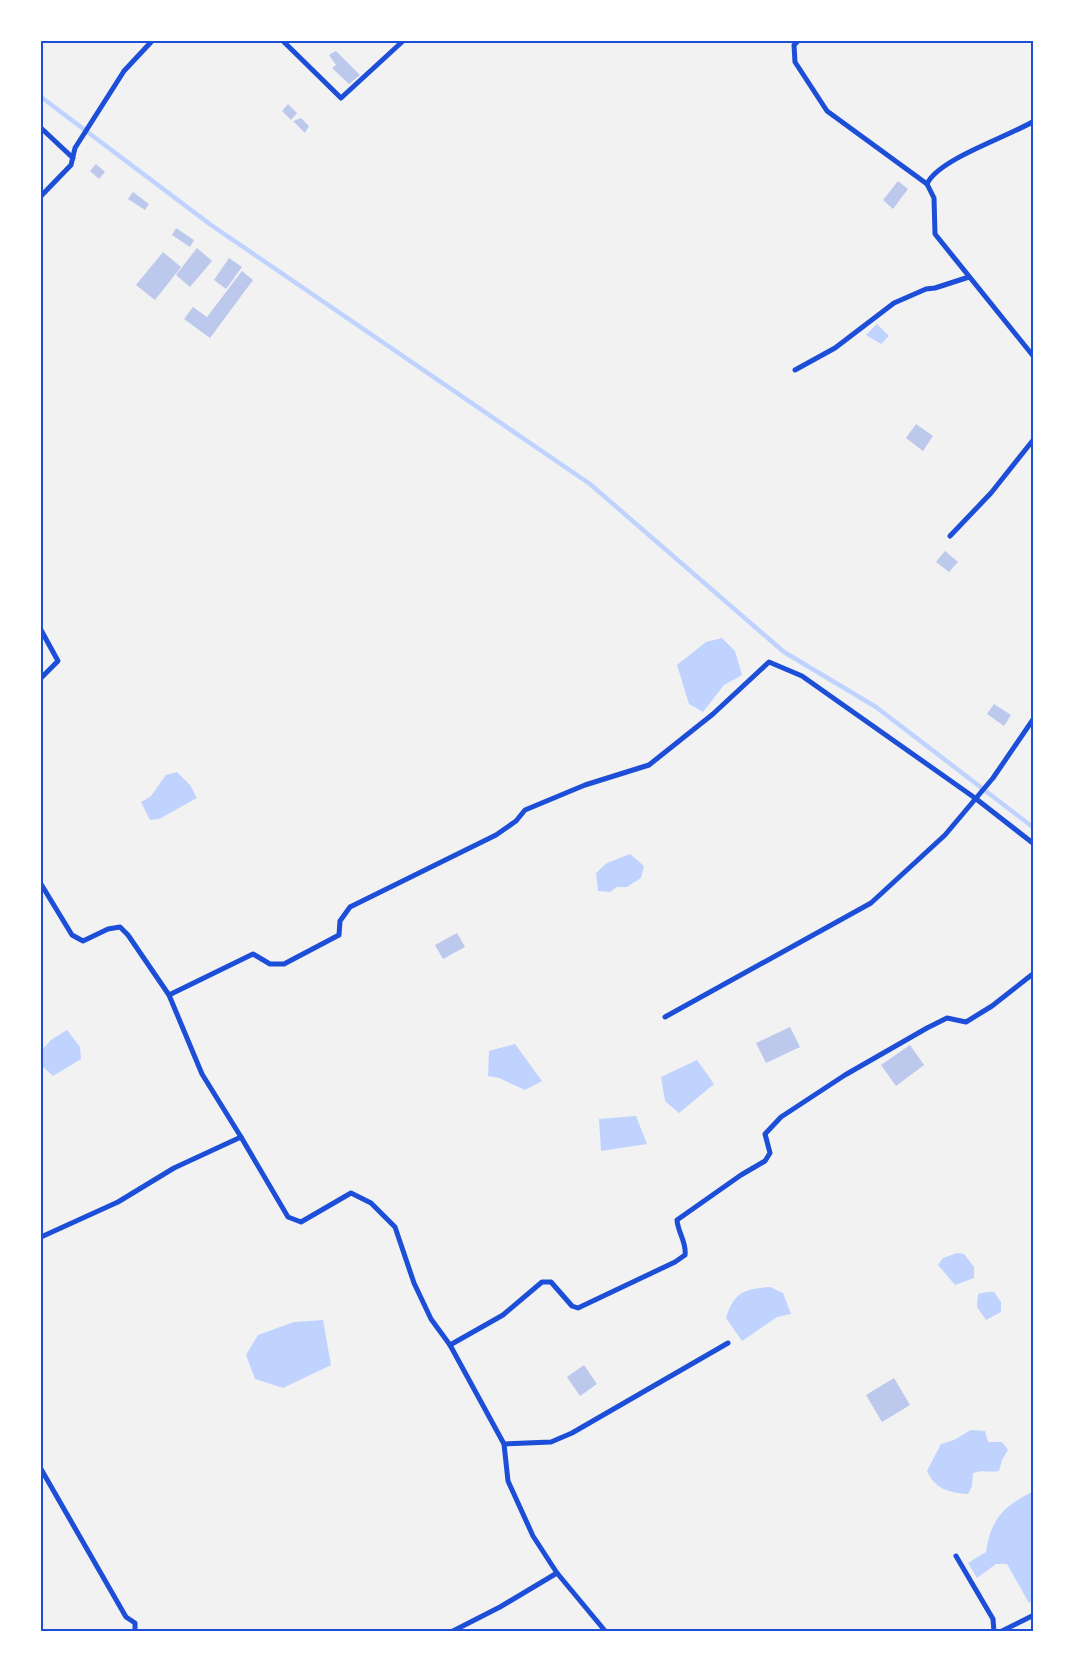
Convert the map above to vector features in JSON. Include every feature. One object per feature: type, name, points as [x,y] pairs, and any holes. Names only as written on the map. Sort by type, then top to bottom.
[{"type":"street","points":[[41,196],[71,165],[75,148],[124,71],[152,41]]},
{"type":"street","points":[[282,41],[341,98],[403,41]]},
{"type":"street","points":[[798,41],[794,45],[794,62],[827,112],[927,184],[934,198],[935,234],[1034,357]]},
{"type":"street","points":[[927,184],[931,175],[946,164],[1006,137],[1034,121]]},
{"type":"street","points":[[41,128],[73,158]]},
{"type":"street","points":[[795,370],[835,348],[894,303],[926,289],[969,277]]},
{"type":"street","points":[[950,536],[991,493],[1034,439]]},
{"type":"street","points":[[41,630],[58,661],[41,678]]},
{"type":"street","points":[[169,995],[253,954],[270,964],[284,964],[339,935],[340,921],[350,906],[496,835],[516,821],[525,810],[585,785],[650,765],[714,714],[769,662],[802,676],[978,796],[1034,844]]},
{"type":"street","points":[[664,1017],[871,903],[946,835],[987,785],[1034,718]]},
{"type":"street","points":[[41,884],[72,936],[83,941],[108,929],[120,927],[169,995],[202,1074],[288,1217],[300,1222],[351,1193],[371,1203],[395,1227],[414,1283],[431,1319],[450,1345],[504,1444],[508,1481],[533,1536],[557,1573],[606,1632]]},
{"type":"street","points":[[450,1345],[503,1315],[542,1282],[551,1282],[572,1306],[578,1308],[675,1262],[685,1255],[686,1248],[678,1229],[677,1220],[741,1175],[765,1161],[770,1153],[765,1134],[781,1117],[845,1075],[927,1028],[947,1018],[966,1022],[992,1006],[1034,973]]},
{"type":"street","points":[[41,1237],[118,1202],[174,1168],[241,1137]]},
{"type":"street","points":[[504,1444],[551,1442],[565,1436],[728,1343]]},
{"type":"street","points":[[41,1469],[126,1617],[135,1623],[135,1632]]},
{"type":"street","points":[[956,1556],[993,1620],[994,1632]]},
{"type":"street","points":[[451,1632],[500,1607],[557,1573]]},
{"type":"street","points":[[1000,1632],[1034,1615]]},
{"type":"water","points":[[877,324],[889,336],[881,344],[866,335]]},
{"type":"water","points":[[722,638],[735,651],[742,675],[724,685],[703,712],[689,704],[677,665],[706,642]]},
{"type":"water","points":[[177,772],[190,785],[197,798],[159,819],[150,820],[141,802],[151,796],[166,775]]},
{"type":"water","points":[[630,854],[644,866],[641,878],[627,887],[617,887],[610,892],[598,891],[596,873],[607,863]]},
{"type":"water","points":[[67,1030],[80,1047],[81,1059],[53,1076],[41,1065],[41,1051],[51,1040]]},
{"type":"water","points":[[515,1044],[542,1081],[525,1090],[499,1078],[488,1076],[489,1051]]},
{"type":"water","points":[[697,1060],[714,1084],[679,1113],[665,1101],[661,1077]]},
{"type":"water","points":[[636,1116],[647,1144],[601,1151],[599,1119]]},
{"type":"water","points":[[957,1253],[964,1254],[974,1267],[974,1278],[955,1285],[938,1265],[943,1258]]},
{"type":"water","points":[[770,1287],[783,1293],[791,1314],[777,1317],[742,1341],[726,1318],[729,1309],[737,1297],[747,1291]]},
{"type":"water","points":[[994,1292],[1001,1302],[1001,1312],[986,1320],[977,1307],[978,1294]]},
{"type":"water","points":[[323,1320],[331,1365],[283,1388],[255,1379],[246,1355],[258,1335],[294,1322]]},
{"type":"water","points":[[971,1430],[985,1431],[988,1442],[1002,1442],[1008,1450],[1002,1460],[999,1471],[973,1473],[972,1486],[968,1494],[955,1493],[943,1489],[934,1482],[927,1471],[941,1444],[954,1440]]},
{"type":"water","points":[[1034,1491],[1034,1600],[1029,1603],[1007,1564],[996,1564],[977,1578],[968,1563],[986,1552],[991,1530],[1001,1514],[1015,1502]]},
{"type":"building","points":[[336,51],[360,75],[349,84],[332,68],[336,65],[329,55]]},
{"type":"building","points":[[288,104],[297,113],[291,120],[282,111]]},
{"type":"building","points":[[301,118],[309,126],[305,133],[293,121]]},
{"type":"building","points":[[96,164],[105,172],[99,179],[90,171]]},
{"type":"building","points":[[898,181],[908,189],[893,209],[883,200]]},
{"type":"building","points":[[133,192],[149,204],[145,210],[128,199]]},
{"type":"building","points":[[176,228],[194,240],[190,247],[172,235]]},
{"type":"building","points":[[197,248],[212,261],[190,287],[176,275]]},
{"type":"building","points":[[163,252],[181,267],[155,300],[136,285]]},
{"type":"building","points":[[229,258],[242,267],[226,289],[214,280]]},
{"type":"building","points":[[242,271],[253,280],[210,338],[184,319],[193,307],[207,317]]},
{"type":"building","points":[[916,424],[933,436],[923,451],[906,438]]},
{"type":"building","points":[[945,551],[958,562],[949,572],[936,562]]},
{"type":"building","points":[[994,704],[1011,715],[1004,726],[987,714]]},
{"type":"building","points":[[457,933],[465,947],[443,959],[435,945]]},
{"type":"building","points":[[790,1027],[800,1047],[766,1063],[756,1043]]},
{"type":"building","points":[[910,1045],[924,1065],[896,1086],[881,1065]]},
{"type":"building","points":[[584,1365],[597,1384],[580,1396],[567,1377]]},
{"type":"building","points":[[894,1378],[910,1405],[882,1422],[866,1395]]},
{"type":"waterway","points":[[41,97],[211,225],[590,484],[784,652],[876,707],[1034,828]]}]
